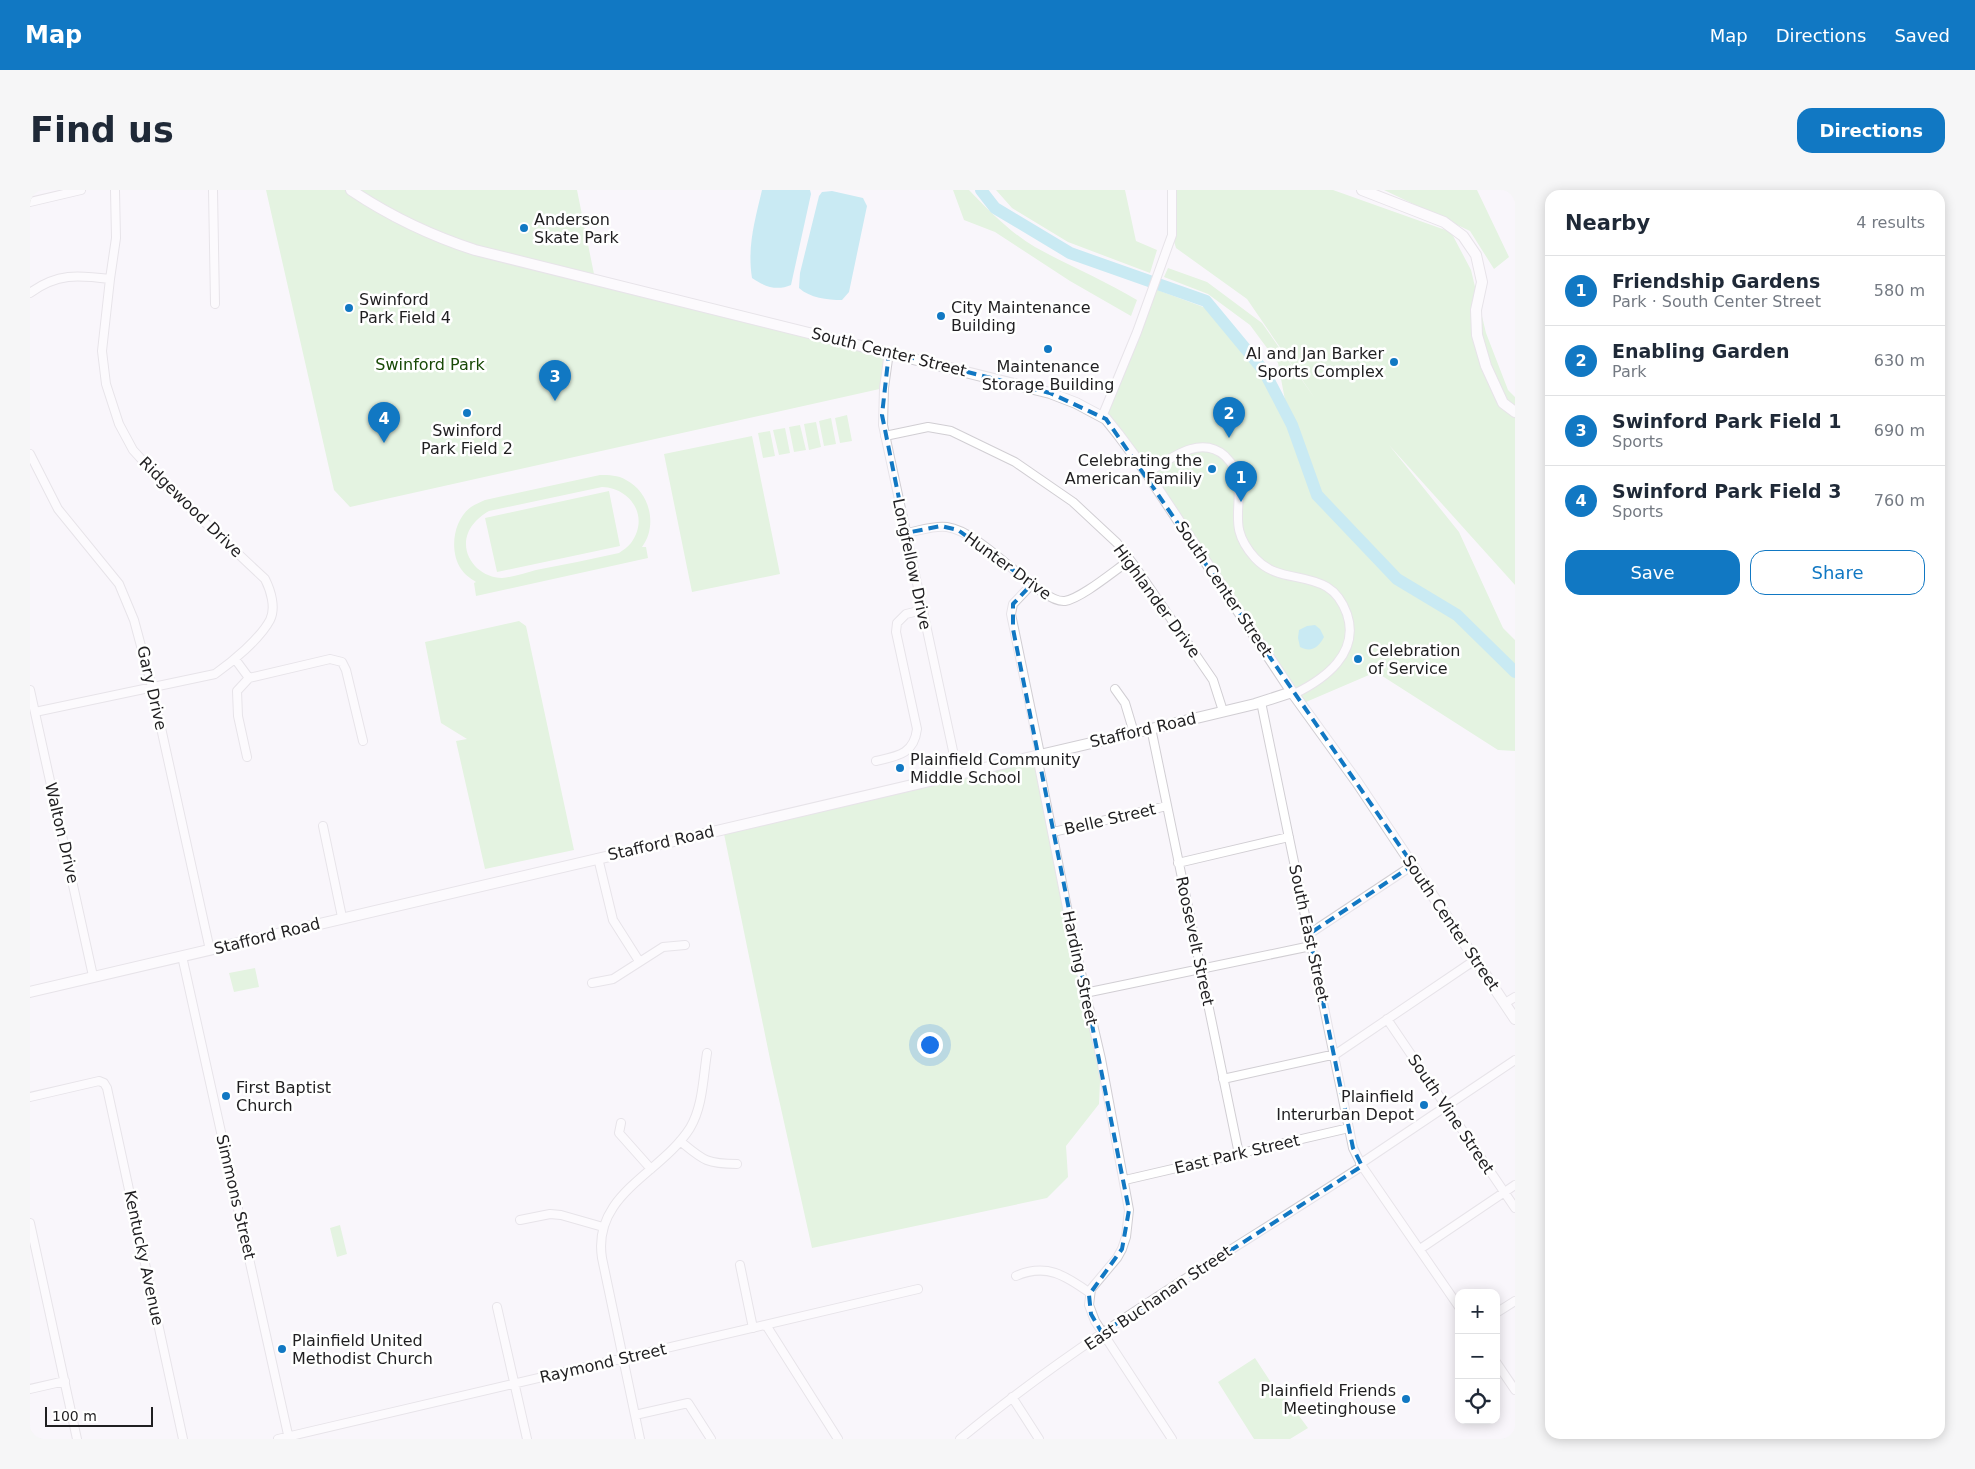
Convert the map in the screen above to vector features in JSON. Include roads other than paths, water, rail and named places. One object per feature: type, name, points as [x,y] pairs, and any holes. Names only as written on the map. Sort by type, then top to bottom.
[{"type":"street","points":[[30,202],[81,190]]},
{"type":"street","name":"Ridgewood Drive","points":[[35,712],[215,674],[235,659],[270,620],[272,602],[268,585],[261,575],[163,483],[133,450],[124,436],[108,394],[104,374],[102,344],[116,238],[114,190]]},
{"type":"street","points":[[213,190],[215,304]]},
{"type":"street","name":"South Center Street","points":[[351,190],[404,222],[437,238],[475,250],[1050,392],[1102,417],[1112,427],[1147,473],[1293,693],[1357,782],[1515,1019]]},
{"type":"street","points":[[1102,417],[1138,332],[1172,235],[1172,190]]},
{"type":"street","points":[[1362,190],[1444,222],[1463,236],[1476,255],[1482,282],[1476,310],[1477,335],[1486,366],[1503,403],[1515,412]]},
{"type":"street","points":[[30,293],[46,282],[63,277],[110,279]]},
{"type":"street","name":"Longfellow Drive","points":[[889,352],[883,403],[885,436],[958,774]]},
{"type":"street","name":"Highlander Drive","points":[[885,436],[934,427],[951,432],[994,451],[1032,473],[1073,502],[1116,543],[1130,560],[1213,680],[1223,711]]},
{"type":"street","points":[[1147,473],[1183,452],[1198,447],[1210,448],[1222,454],[1230,460],[1238,479],[1237,520],[1243,542],[1249,551],[1266,568],[1282,575],[1326,586],[1340,599],[1350,625],[1347,647],[1340,659],[1326,675],[1310,686],[1293,693]]},
{"type":"street","name":"Gary Drive","points":[[30,454],[58,509],[123,591],[134,620],[152,687],[210,950]]},
{"type":"street","name":"Hunter Drive","points":[[906,533],[942,526],[958,530],[1005,560],[1032,584],[1056,601],[1069,600],[1080,594],[1130,560]]},
{"type":"street","name":"Harding Street","points":[[1032,584],[1013,604],[1011,614],[1085,993],[1130,1210],[1126,1237],[1116,1258],[1095,1283],[1090,1293]]},
{"type":"street","points":[[876,761],[893,757],[908,750],[916,740],[917,729],[896,632],[897,623],[906,614],[922,610]]},
{"type":"street","points":[[235,659],[249,678]]},
{"type":"street","points":[[247,758],[238,716],[237,691],[249,678],[330,659],[342,662],[346,670],[363,741]]},
{"type":"street","points":[[1115,689],[1126,702],[1134,732]]},
{"type":"street","name":"Walton Drive","points":[[30,690],[94,976]]},
{"type":"street","name":"Stafford Road","points":[[30,992],[1039,755],[1293,693]]},
{"type":"street","name":"South East Street","points":[[1261,702],[1353,1148],[1361,1165],[1455,1301]]},
{"type":"street","name":"Roosevelt Street","points":[[1150,728],[1239,1154]]},
{"type":"street","name":"Belle Street","points":[[1053,832],[1167,806]]},
{"type":"street","points":[[323,826],[342,918]]},
{"type":"street","points":[[1178,863],[1289,837]]},
{"type":"street","points":[[598,858],[613,920],[639,960]]},
{"type":"street","points":[[1309,934],[1413,865]]},
{"type":"street","points":[[592,983],[613,979],[639,960],[663,947],[685,944]]},
{"type":"street","points":[[1085,993],[1311,946]]},
{"type":"street","name":"Simmons Street","points":[[182,956],[288,1438]]},
{"type":"street","points":[[1223,1079],[1334,1054],[1475,960]]},
{"type":"street","points":[[1505,1004],[1515,996]]},
{"type":"street","name":"South Vine Street","points":[[1387,1020],[1515,1208]]},
{"type":"street","points":[[640,1439],[600,1250],[603,1227],[612,1207],[680,1141],[691,1125],[700,1101],[707,1053]]},
{"type":"street","name":"East Buchanan Street","points":[[960,1439],[1012,1397],[1102,1333],[1361,1165],[1515,1060]]},
{"type":"street","name":"Kentucky Avenue","points":[[30,1097],[98,1080],[104,1083],[107,1088],[183,1439]]},
{"type":"street","points":[[621,1123],[619,1133],[651,1170]]},
{"type":"street","name":"East Park Street","points":[[1125,1180],[1349,1128]]},
{"type":"street","points":[[680,1141],[708,1162],[714,1164],[736,1164]]},
{"type":"street","points":[[1420,1249],[1515,1185]]},
{"type":"street","points":[[520,1220],[545,1215],[556,1215],[603,1227]]},
{"type":"street","points":[[30,1223],[78,1439]]},
{"type":"street","points":[[740,1265],[753,1328]]},
{"type":"street","points":[[1016,1276],[1032,1271],[1051,1271],[1068,1277],[1090,1293],[1089,1305],[1091,1314],[1172,1439]]},
{"type":"street","name":"Raymond Street","points":[[278,1439],[918,1289]]},
{"type":"street","points":[[1500,1310],[1515,1301]]},
{"type":"street","points":[[497,1307],[527,1439]]},
{"type":"street","points":[[766,1325],[838,1439]]},
{"type":"street","points":[[1500,1368],[1515,1390]]},
{"type":"street","points":[[30,1390],[65,1381]]},
{"type":"street","points":[[1012,1397],[1039,1439]]},
{"type":"street","points":[[635,1415],[688,1403],[711,1439]]},
{"type":"water","points":[[762,190],[810,190],[811,194],[791,285],[786,287],[771,287],[752,278],[751,244]]},
{"type":"water","points":[[832,191],[863,198],[867,206],[849,292],[842,300],[819,298],[799,288],[800,273],[819,196],[822,192]]},
{"type":"water","points":[[1315,625],[1320,629],[1324,637],[1322,641],[1311,649],[1300,647],[1299,630]]},
{"type":"waterway","points":[[981,190],[995,208],[1070,253],[1206,301],[1264,371],[1292,425],[1317,495],[1397,579],[1457,615],[1515,672]]},
{"type":"place","name":"Anderson Skate Park","points":[[524,228]]},
{"type":"place","name":"Swinford Park Field 4","points":[[349,308]]},
{"type":"place","name":"City Maintenance Building","points":[[941,316]]},
{"type":"place","name":"Maintenance Storage Building","points":[[1048,349]]},
{"type":"place","name":"Al and Jan Barker Sports Complex","points":[[1394,362]]},
{"type":"place","name":"Swinford Park Field 1","points":[[555,401]]},
{"type":"place","name":"Swinford Park Field 2","points":[[467,413]]},
{"type":"place","name":"Enabling Garden","points":[[1229,438]]},
{"type":"place","name":"Swinford Park Field 3","points":[[384,443]]},
{"type":"place","name":"Celebrating the American Familiy","points":[[1212,469]]},
{"type":"place","name":"Friendship Gardens","points":[[1241,502]]},
{"type":"place","name":"Celebration of Service","points":[[1358,659]]},
{"type":"place","name":"Plainfield Community Middle School","points":[[900,768]]},
{"type":"place","name":"First Baptist Church","points":[[226,1096]]},
{"type":"place","name":"Plainfield Interurban Depot","points":[[1424,1105]]},
{"type":"place","name":"Plainfield United Methodist Church","points":[[282,1349]]},
{"type":"place","name":"Plainfield Friends Meetinghouse","points":[[1406,1399]]},
{"type":"park label","name":"Swinford Park","points":[[430,364]]}]
